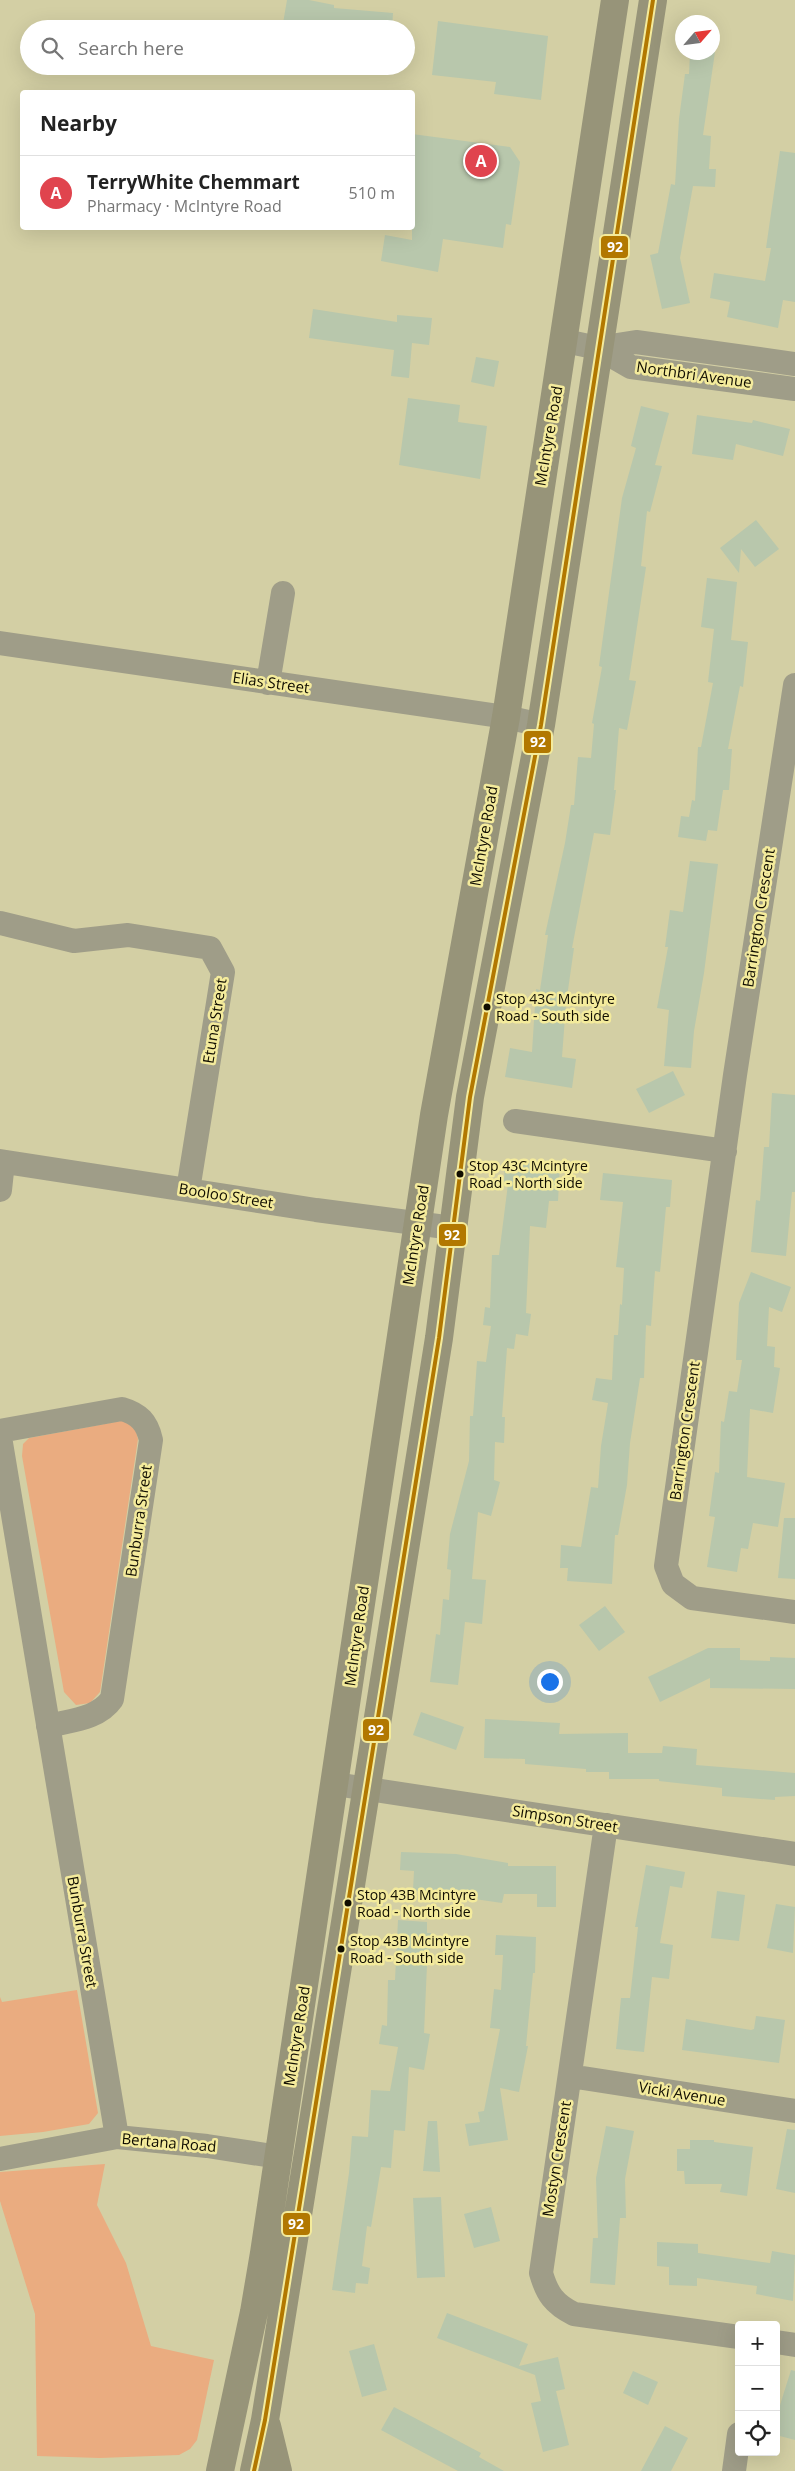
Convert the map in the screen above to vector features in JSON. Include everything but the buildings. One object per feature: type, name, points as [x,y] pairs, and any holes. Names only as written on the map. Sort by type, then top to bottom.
[{"type":"main road","name":"McIntyre Road","points":[[218,2468],[254,2312],[436,1105],[506,717],[532,537],[565,341],[615,0]]},
{"type":"main road","name":"McIntyre Road","points":[[254,2471],[265,2420],[367,1790],[438,1338],[470,1097],[541,725],[653,0]]},
{"type":"main road","points":[[265,2420],[278,2471]]},
{"type":"street","name":"Northbri Avenue","points":[[565,341],[598,348],[631,367],[795,389]]},
{"type":"street","name":"Northbri Avenue","points":[[598,348],[636,342],[795,364]]},
{"type":"street","points":[[268,683],[283,593]]},
{"type":"street","name":"Elias Street","points":[[0,643],[506,717],[541,725]]},
{"type":"street","name":"Barrington Crescent","points":[[795,685],[725,1150],[666,1566],[673,1584],[692,1598],[795,1612]]},
{"type":"street","name":"Etuna Street","points":[[0,923],[74,942],[128,935],[210,948],[223,972],[188,1190]]},
{"type":"street","points":[[515,1121],[725,1150]]},
{"type":"street","points":[[0,1190],[2,1162]]},
{"type":"street","name":"Booloo Street","points":[[2,1162],[316,1210],[453,1228]]},
{"type":"street","name":"Bunburra Street","points":[[0,1431],[122,1409],[134,1412],[142,1419],[148,1428],[151,1440],[112,1699],[105,1709],[92,1715],[48,1726]]},
{"type":"street","name":"Bunburra Street","points":[[0,1437],[117,2137]]},
{"type":"street","name":"Simpson Street","points":[[335,1784],[795,1854]]},
{"type":"street","name":"Mostyn Crescent","points":[[606,1825],[541,2273],[550,2298],[574,2314],[735,2336]]},
{"type":"street","name":"Vicki Avenue","points":[[570,2076],[795,2112]]},
{"type":"street","name":"Bertana Road","points":[[0,2159],[117,2137],[207,2146],[278,2157]]},
{"type":"street","points":[[780,2343],[795,2345]]},
{"type":"street","points":[[734,2471],[736,2456]]},
{"type":"shaded area","points":[[126,1420],[136,1431],[138,1439],[100,1692],[90,1703],[76,1705],[64,1692],[22,1456],[23,1444],[29,1438]]},
{"type":"shaded area","points":[[77,1990],[98,2113],[89,2124],[43,2132],[0,2136],[0,1997],[2,2002]]},
{"type":"shaded area","points":[[105,2164],[97,2205],[126,2263],[151,2346],[214,2360],[197,2440],[190,2449],[179,2455],[100,2458],[37,2456],[35,2314],[0,2201],[0,2172]]},
{"type":"transit line","name":"92","points":[[254,2471],[265,2420],[439,1338],[470,1097],[541,725],[653,0]]},
{"type":"place","name":"TerryWhite Chemmart","points":[[481,161]]},
{"type":"place","name":"Stop 43C Mcintyre Road - South side","points":[[487,1007]]},
{"type":"place","name":"Stop 43C Mcintyre Road - North side","points":[[460,1174]]},
{"type":"place","name":"Stop 43B Mcintyre Road - North side","points":[[348,1903]]},
{"type":"place","name":"Stop 43B Mcintyre Road - South side","points":[[341,1949]]}]
